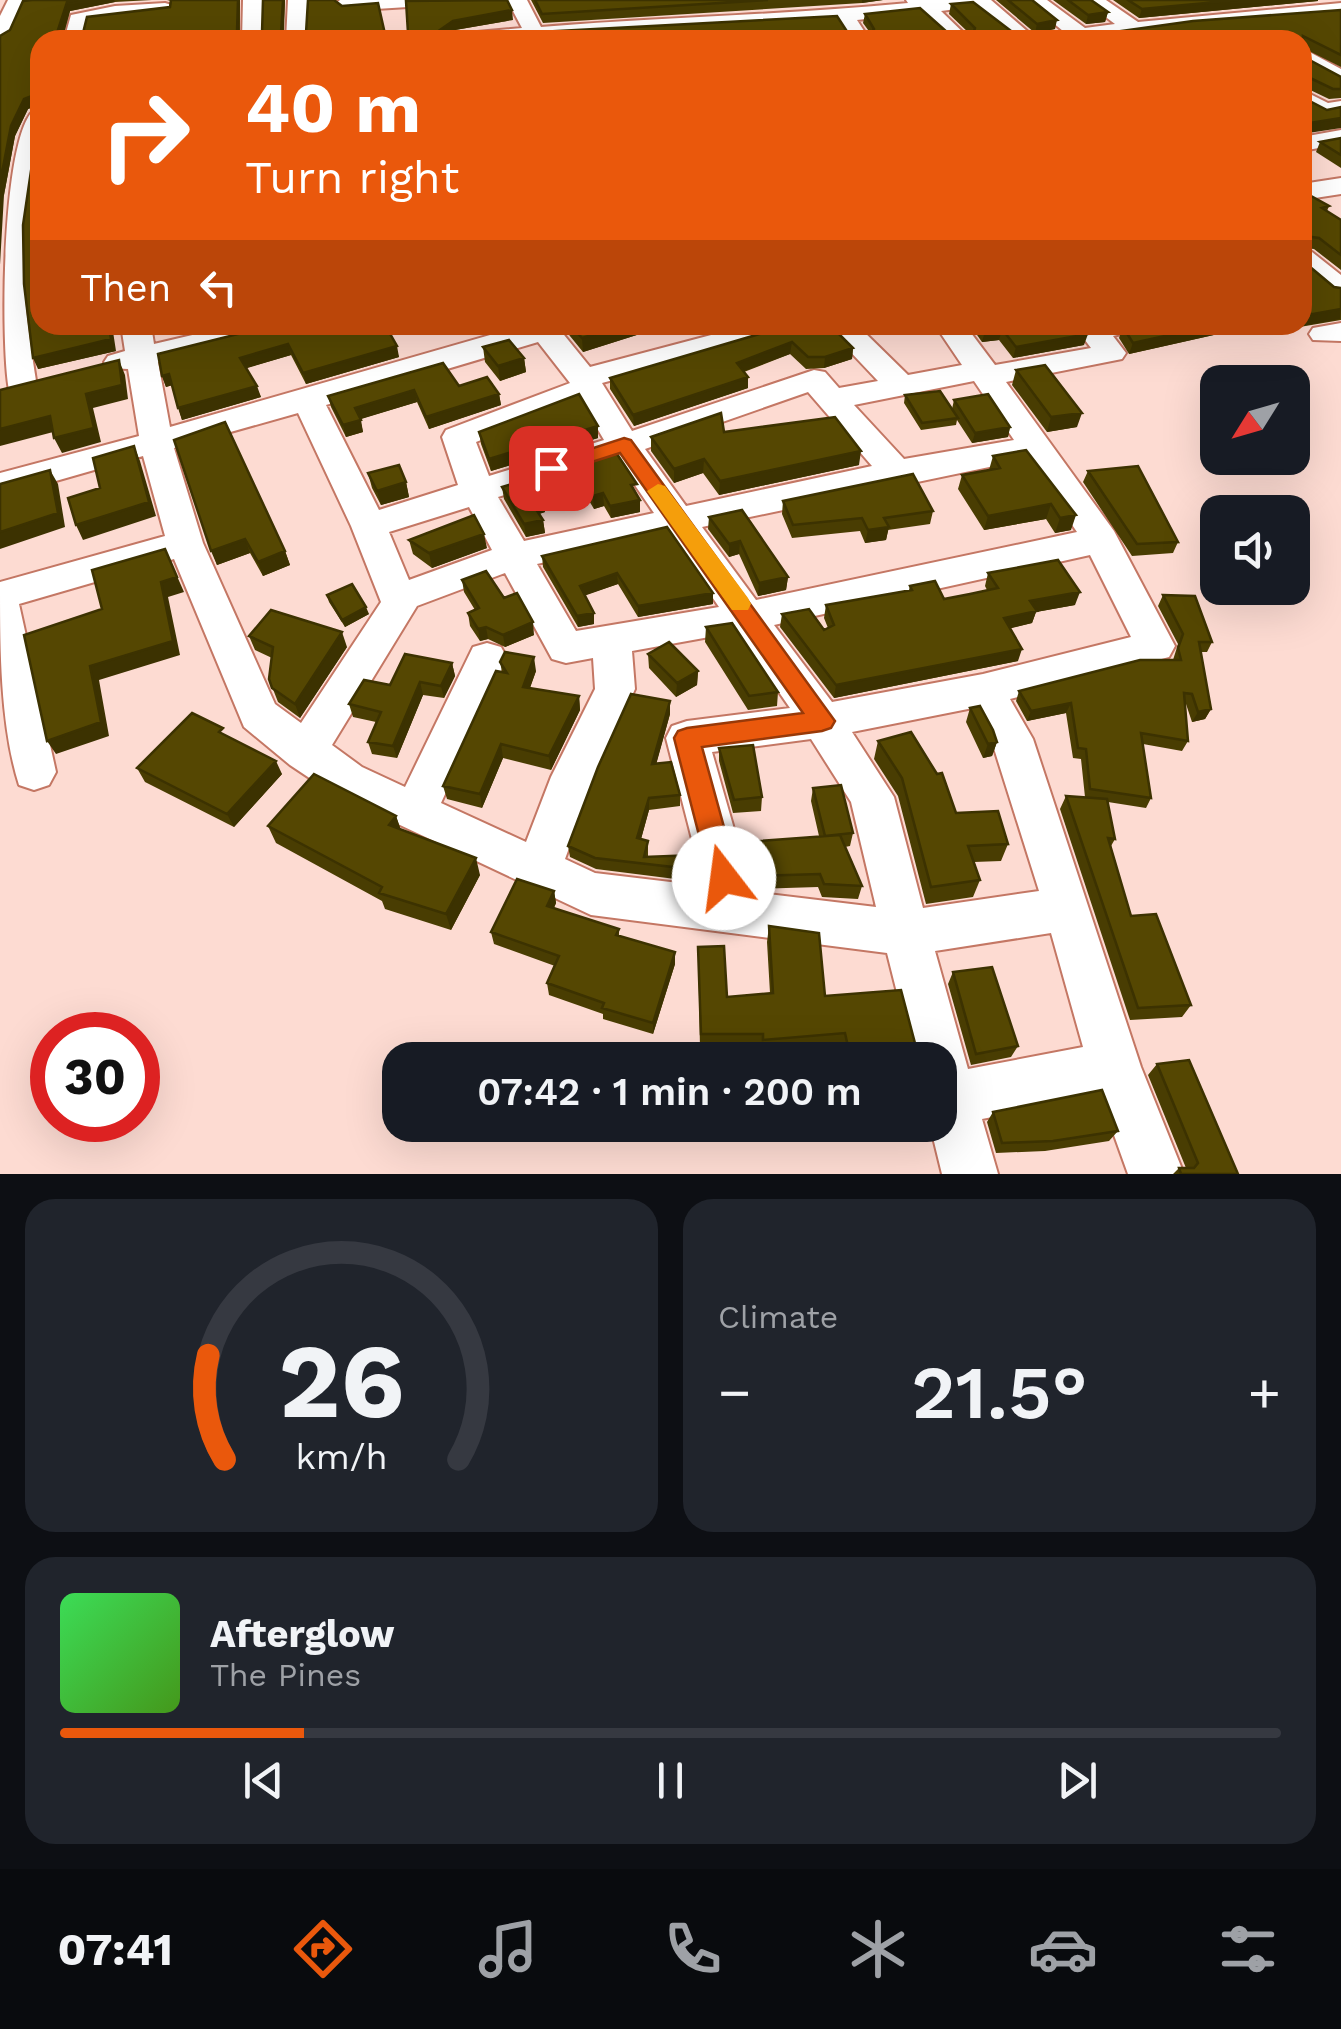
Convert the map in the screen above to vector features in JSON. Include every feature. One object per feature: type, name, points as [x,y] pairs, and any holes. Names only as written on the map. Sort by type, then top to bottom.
[{"type":"street","points":[[0,2],[39,0]]},
{"type":"street","points":[[252,30],[253,0]]},
{"type":"street","points":[[296,30],[298,0]]},
{"type":"street","points":[[345,9],[393,8],[424,0]]},
{"type":"street","points":[[518,0],[540,30]]},
{"type":"street","points":[[609,0],[633,30]]},
{"type":"street","points":[[674,0],[691,21]]},
{"type":"street","points":[[645,30],[691,21],[844,15],[977,0],[1014,30]]},
{"type":"street","points":[[1035,0],[1074,30]]},
{"type":"street","points":[[1093,0],[1134,28]]},
{"type":"street","points":[[1154,0],[1203,30]]},
{"type":"street","points":[[1214,0],[1264,30]]},
{"type":"street","points":[[1274,0],[1326,29]]},
{"type":"street","points":[[0,38],[17,1]]},
{"type":"street","points":[[920,4],[950,30]]},
{"type":"street","points":[[1124,30],[1341,8]]},
{"type":"street","points":[[76,30],[78,19],[115,12],[167,11]]},
{"type":"street","points":[[844,15],[854,30]]},
{"type":"street","points":[[791,18],[797,30]]},
{"type":"street","points":[[1312,60],[1341,78]]},
{"type":"street","points":[[30,119],[9,149],[3,200],[0,245],[11,390],[56,378]]},
{"type":"street","points":[[1312,142],[1341,137]]},
{"type":"street","points":[[1312,191],[1337,190]]},
{"type":"street","points":[[3,200],[30,196]]},
{"type":"street","points":[[90,370],[139,341],[189,335]]},
{"type":"street","points":[[0,485],[157,444],[519,335]]},
{"type":"street","points":[[548,335],[586,383],[624,445],[872,797],[935,1042]]},
{"type":"street","points":[[748,335],[586,383],[452,430],[478,492],[566,648],[748,616],[1101,540]]},
{"type":"street","points":[[850,335],[900,386]]},
{"type":"street","points":[[734,912],[687,738],[822,721],[983,690],[1155,646],[1101,540],[957,335]]},
{"type":"street","points":[[833,400],[1111,353],[1095,335]]},
{"type":"street","points":[[139,341],[157,444],[185,544],[260,715],[305,753],[346,780],[591,894],[906,933],[1068,909]]},
{"type":"street","points":[[370,526],[814,379],[896,472]]},
{"type":"street","points":[[305,753],[398,612],[399,598],[370,526],[308,400]]},
{"type":"street","points":[[399,598],[514,556],[678,517],[1038,446]]},
{"type":"street","points":[[0,596],[185,544]]},
{"type":"street","points":[[0,604],[34,772]]},
{"type":"street","points":[[538,870],[573,778],[615,690],[612,642]]},
{"type":"street","points":[[415,812],[487,658]]},
{"type":"street","points":[[983,690],[1012,739],[1115,1067],[1156,1174]]},
{"type":"street","points":[[957,1098],[1115,1067]]},
{"type":"street","points":[[957,1125],[970,1174]]},
{"type":"building","points":[[77,0],[67,2],[58,30],[30,30],[30,97],[24,99],[11,126],[0,183],[0,36],[10,30],[23,1]]},
{"type":"building","points":[[171,0],[238,0],[237,30],[84,30],[87,17],[170,7]]},
{"type":"building","points":[[263,0],[283,0],[281,30],[262,30]]},
{"type":"building","points":[[308,0],[334,0],[342,6],[378,3],[384,30],[306,30]]},
{"type":"building","points":[[507,0],[512,10],[453,21],[440,30],[408,30],[406,1]]},
{"type":"building","points":[[535,0],[768,0],[542,14]]},
{"type":"building","points":[[1008,0],[1032,0],[1057,20],[1037,24]]},
{"type":"building","points":[[1068,0],[1091,0],[1108,12],[1088,15]]},
{"type":"building","points":[[1128,0],[1238,0],[1142,9]]},
{"type":"building","points":[[973,2],[1010,30],[974,30],[951,4]]},
{"type":"building","points":[[920,8],[945,30],[873,30],[865,14]]},
{"type":"building","points":[[1341,10],[1341,55],[1312,40],[1312,30],[1129,30]]},
{"type":"building","points":[[837,16],[846,30],[577,30]]},
{"type":"building","points":[[1312,61],[1341,77],[1341,89],[1312,79]]},
{"type":"building","points":[[1312,102],[1327,110],[1341,107],[1341,118],[1312,123]]},
{"type":"building","points":[[1341,138],[1341,155],[1320,142]]},
{"type":"building","points":[[30,178],[30,333],[24,284],[23,225]]},
{"type":"building","points":[[1312,197],[1329,206],[1322,208],[1341,220],[1341,255],[1312,237]]},
{"type":"building","points":[[1312,269],[1334,287],[1341,288],[1341,309],[1312,314]]},
{"type":"building","points":[[30,335],[110,335],[111,339],[33,358]]},
{"type":"building","points":[[234,335],[391,335],[397,346],[303,373],[288,344],[240,358],[257,386],[178,408],[169,374],[162,376],[158,354]]},
{"type":"building","points":[[756,335],[840,335],[853,348],[825,357],[808,357],[792,342],[737,363],[748,377],[633,415],[610,378]]},
{"type":"building","points":[[1007,335],[1082,335],[1016,347]]},
{"type":"building","points":[[1128,335],[1169,335],[1133,343]]},
{"type":"building","points":[[509,340],[524,358],[498,366],[483,347]]},
{"type":"building","points":[[119,360],[122,385],[86,394],[94,428],[54,438],[50,416],[0,429],[0,390]]},
{"type":"building","points":[[443,363],[459,386],[487,377],[499,394],[426,417],[414,390],[355,408],[361,420],[343,425],[328,396]]},
{"type":"building","points":[[1045,365],[1082,413],[1051,417],[1016,370]]},
{"type":"building","points":[[940,391],[958,418],[922,423],[905,395]]},
{"type":"building","points":[[579,394],[598,426],[489,459],[479,432]]},
{"type":"building","points":[[988,394],[1010,427],[975,433],[954,400]]},
{"type":"building","points":[[721,413],[724,432],[835,417],[861,451],[720,481],[704,459],[674,469],[651,437]]},
{"type":"building","points":[[225,422],[285,551],[258,562],[245,539],[211,551],[174,440]]},
{"type":"building","points":[[134,446],[149,502],[76,525],[68,498],[100,488],[93,458]]},
{"type":"building","points":[[1026,450],[1076,515],[1060,518],[1051,504],[988,516],[962,475],[1000,468],[993,456]]},
{"type":"building","points":[[615,451],[637,484],[631,485],[640,500],[610,506],[603,493],[593,496],[584,482],[541,496],[543,499],[532,503],[543,520],[524,524],[502,487]]},
{"type":"building","points":[[399,465],[406,482],[377,491],[368,473]]},
{"type":"building","points":[[1138,466],[1178,542],[1137,544],[1088,471]]},
{"type":"building","points":[[50,470],[58,513],[0,532],[0,484]]},
{"type":"building","points":[[913,474],[933,511],[884,518],[889,527],[868,530],[862,518],[793,525],[783,501]]},
{"type":"building","points":[[742,510],[788,577],[759,583],[740,541],[729,544],[709,517]]},
{"type":"building","points":[[474,515],[484,534],[429,553],[409,540]]},
{"type":"building","points":[[667,527],[713,593],[638,606],[617,573],[580,586],[594,613],[577,616],[542,556]]},
{"type":"building","points":[[165,549],[177,577],[161,582],[173,641],[90,666],[101,722],[47,741],[24,635],[102,609],[92,570]]},
{"type":"building","points":[[1058,560],[1080,592],[1030,601],[1037,611],[1004,618],[1022,649],[836,685],[782,614],[809,609],[824,630],[834,625],[826,605],[912,590],[910,586],[935,581],[944,599],[970,594],[998,588],[988,573]]},
{"type":"building","points":[[486,571],[504,598],[517,593],[533,622],[503,635],[486,627],[478,629],[468,613],[479,608],[462,580]]},
{"type":"building","points":[[352,584],[366,607],[342,620],[327,595]]},
{"type":"building","points":[[1163,595],[1195,596],[1212,642],[1199,642],[1211,709],[1198,712],[1192,694],[1184,693],[1188,741],[1141,733],[1151,798],[1090,789],[1086,749],[1078,748],[1071,703],[1031,711],[1019,691],[1140,660],[1181,660],[1178,648],[1183,634]]},
{"type":"building","points":[[271,610],[342,632],[295,704],[272,688],[269,679],[273,647],[249,636]]},
{"type":"building","points":[[732,623],[778,692],[749,696],[706,627]]},
{"type":"building","points":[[669,642],[698,671],[677,683],[648,654]]},
{"type":"building","points":[[505,652],[534,657],[523,687],[579,696],[549,756],[501,744],[480,794],[443,786],[496,671],[507,673],[500,662]]},
{"type":"building","points":[[405,654],[452,663],[441,686],[420,682],[393,746],[368,742],[381,712],[349,704],[364,680],[390,685]]},
{"type":"building","points":[[631,694],[670,701],[652,764],[671,762],[680,795],[649,798],[637,838],[648,841],[644,857],[695,855],[699,870],[595,858],[568,846]]},
{"type":"building","points":[[980,706],[997,742],[988,744],[970,708]]},
{"type":"building","points":[[192,713],[223,728],[219,732],[276,761],[227,814],[137,768]]},
{"type":"building","points":[[911,732],[937,774],[942,773],[956,813],[998,811],[1008,844],[968,846],[980,880],[931,887],[902,778],[878,741]]},
{"type":"building","points":[[753,745],[762,797],[734,800],[719,748]]},
{"type":"building","points":[[314,774],[396,816],[389,825],[476,858],[446,914],[379,893],[382,887],[268,826]]},
{"type":"building","points":[[841,785],[853,833],[825,836],[813,788]]},
{"type":"building","points":[[1066,796],[1107,799],[1115,839],[1108,838],[1131,916],[1156,914],[1191,1005],[1138,1008]]},
{"type":"building","points":[[840,835],[862,886],[824,884],[820,874],[756,876],[747,842]]},
{"type":"building","points":[[517,879],[554,891],[547,906],[619,929],[616,935],[675,952],[653,1023],[602,1008],[604,1003],[547,983],[559,956],[491,932]]},
{"type":"building","points":[[769,926],[819,933],[825,996],[901,990],[915,1042],[847,1042],[845,1033],[763,1040],[763,1034],[701,1034],[698,947],[724,946],[727,997],[773,993]]},
{"type":"building","points":[[992,967],[1018,1046],[976,1054],[953,972]]},
{"type":"building","points":[[1189,1060],[1238,1174],[1181,1174],[1179,1168],[1194,1168],[1198,1163],[1157,1064]]},
{"type":"building","points":[[1102,1090],[1118,1131],[1053,1141],[1002,1143],[993,1112]]},
{"type":"slow traffic","points":[[658,491],[740,604]]},
{"type":"route","points":[[551,468],[624,445],[822,721],[687,738],[724,878]]}]
